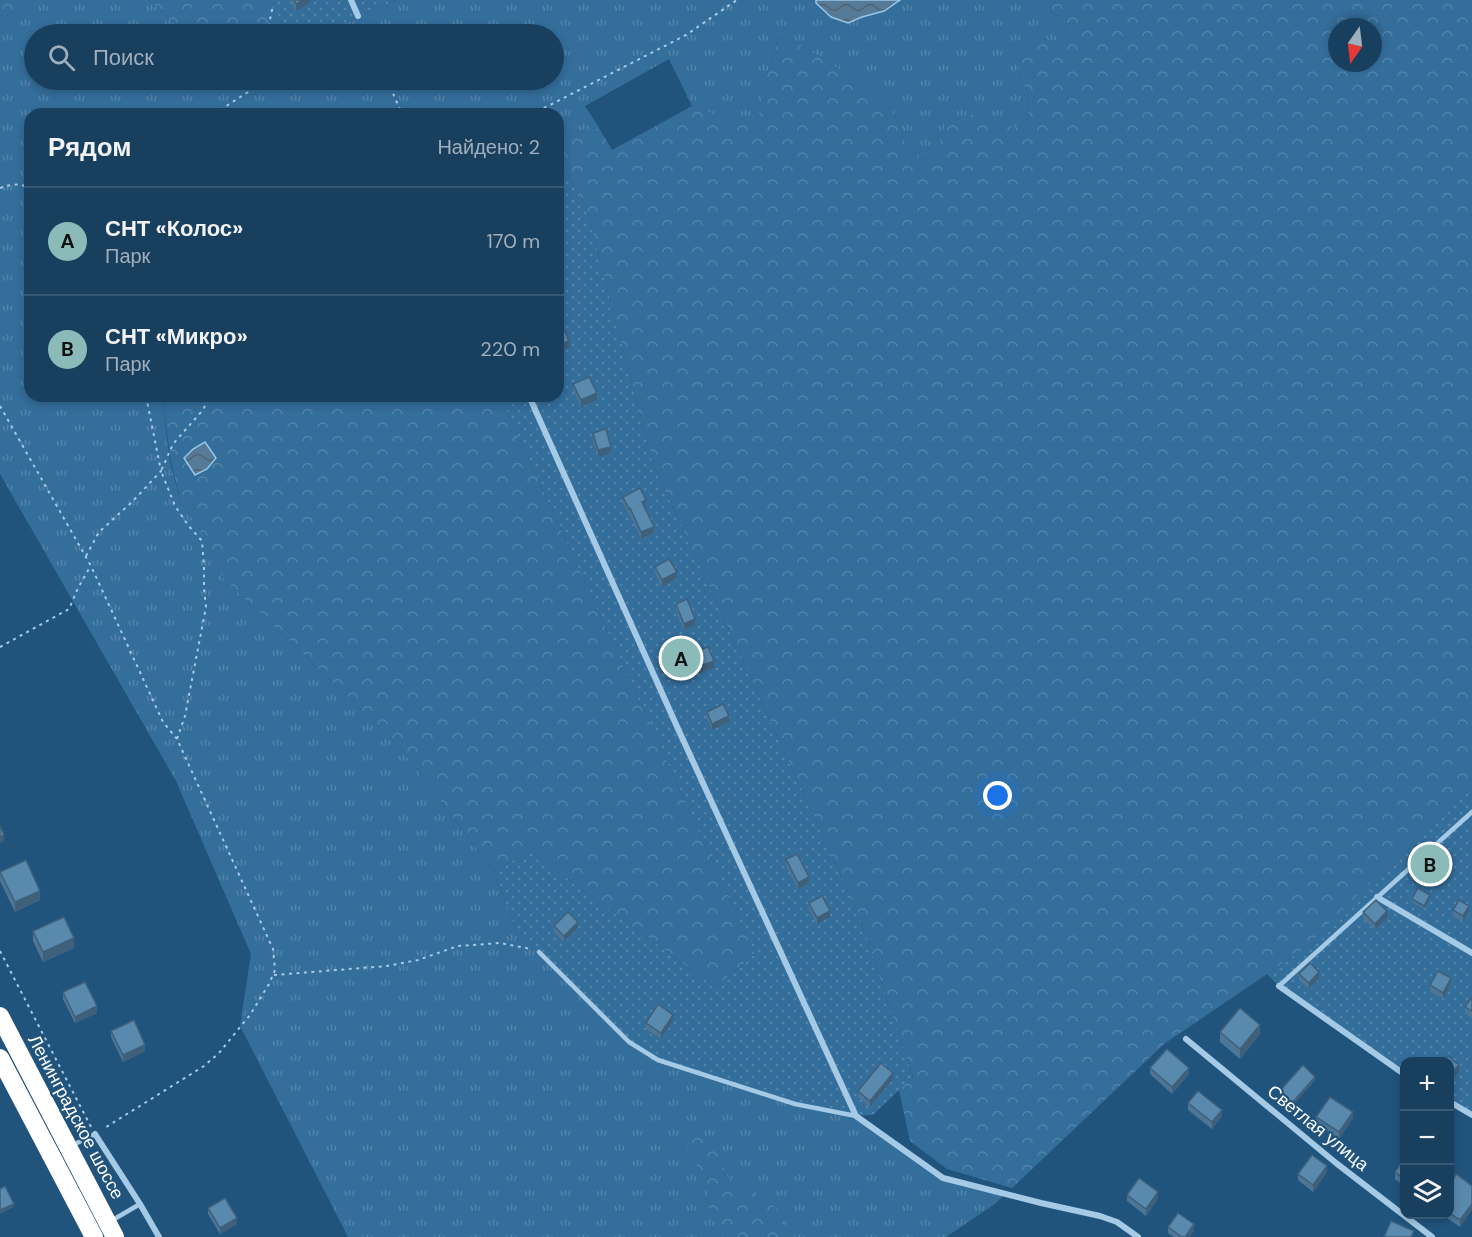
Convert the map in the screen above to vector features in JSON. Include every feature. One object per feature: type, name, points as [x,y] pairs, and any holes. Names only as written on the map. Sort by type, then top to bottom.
[{"type":"highway","name":"Ленинградское шоссе","points":[[0,1016],[112,1230]]},
{"type":"highway","points":[[0,1058],[94,1237]]},
{"type":"street","points":[[351,0],[358,16]]},
{"type":"street","points":[[532,402],[856,1116],[943,1178],[1100,1216],[1117,1222],[1138,1237]]},
{"type":"street","points":[[1377,897],[1472,953]]},
{"type":"street","points":[[1279,986],[1400,1071]]},
{"type":"street","name":"Светлая улица","points":[[1186,1039],[1336,1163],[1432,1237]]},
{"type":"street","points":[[1454,1105],[1472,1115]]},
{"type":"street","points":[[95,1134],[159,1237]]},
{"type":"lane","points":[[1279,986],[1472,812]]},
{"type":"lane","points":[[539,952],[628,1042],[658,1060],[795,1104],[856,1116]]},
{"type":"lane","points":[[68,1147],[95,1134]]},
{"type":"lane","points":[[112,1230],[140,1204]]},
{"type":"path","points":[[543,108],[686,35],[737,0]]},
{"type":"path","points":[[269,24],[273,5]]},
{"type":"path","points":[[223,108],[249,90]]},
{"type":"path","points":[[391,90],[399,108]]},
{"type":"path","points":[[0,188],[9,184],[22,184]]},
{"type":"path","points":[[147,402],[161,471],[175,506],[202,541],[206,608],[185,716],[177,739]]},
{"type":"path","points":[[86,556],[99,532],[161,471],[173,444],[207,402]]},
{"type":"path","points":[[0,406],[86,556],[163,722],[177,739],[273,949],[275,970],[250,1015],[219,1053],[204,1066],[95,1134],[0,951]]},
{"type":"path","points":[[0,647],[69,609],[91,566]]},
{"type":"path","points":[[273,975],[387,966],[418,960],[458,946],[500,943],[539,952]]},
{"type":"green space","points":[[0,0],[35,0],[0,20]]},
{"type":"green space","points":[[35,0],[149,0],[175,24],[24,24],[24,90],[246,90],[252,95],[259,90],[564,90],[564,24],[343,24],[396,0],[816,0],[816,3],[831,17],[848,23],[884,11],[900,0],[1033,0],[1065,21],[1067,38],[1056,41],[1040,39],[1018,73],[1029,96],[1028,118],[1017,127],[997,124],[981,112],[940,139],[938,156],[925,159],[908,149],[897,119],[883,102],[859,82],[798,43],[779,38],[768,70],[760,114],[736,124],[692,106],[669,59],[585,106],[599,128],[564,132],[564,108],[24,108],[24,402],[163,402],[170,462],[181,503],[199,527],[223,578],[398,745],[493,870],[518,934],[539,952],[856,1116],[943,1178],[1005,1194],[995,1204],[946,1237],[348,1237],[240,1026],[251,954],[176,781],[0,474],[0,20]]},
{"type":"green space","points":[[149,0],[271,0],[282,24],[175,24]]},
{"type":"green space","points":[[271,0],[396,0],[343,24],[282,24]]},
{"type":"green space","points":[[1033,0],[1472,0],[1472,801],[1304,949],[1164,1044],[1012,1188],[947,1169],[910,1141],[899,1090],[913,1077],[858,913],[653,464],[586,207],[564,168],[564,132],[599,128],[612,150],[692,106],[736,123],[759,114],[768,70],[779,38],[798,43],[859,82],[883,102],[897,119],[908,149],[925,159],[937,156],[946,122],[981,112],[997,124],[1017,127],[1028,118],[1029,96],[1018,73],[1022,50],[1040,39],[1056,41],[1067,37],[1065,21]]},
{"type":"green space","points":[[246,90],[259,90],[252,95]]},
{"type":"green space","points":[[564,168],[586,207],[653,464],[858,913],[913,1077],[873,1115],[856,1116],[795,1104],[658,1060],[629,1042],[518,934],[493,870],[531,852],[715,987],[755,954],[503,402],[564,402]]},
{"type":"green space","points":[[163,402],[503,402],[755,954],[715,987],[531,852],[493,870],[398,745],[223,578],[199,527],[181,503],[171,462]]},
{"type":"green space","points":[[1472,780],[1472,1115],[1454,1104],[1454,1057],[1400,1057],[1400,1071],[1279,986],[1267,974],[1304,949]]},
{"type":"green space","points":[[697,1133],[716,1149],[730,1182],[751,1189],[781,1212],[788,1237],[723,1237],[708,1206],[707,1183],[687,1148],[686,1134]]},
{"type":"water","points":[[816,0],[900,0],[884,11],[848,23],[831,17],[816,3]]},
{"type":"water","points":[[205,442],[216,458],[207,469],[195,475],[184,458]]},
{"type":"building","points":[[564,329],[569,341],[564,343]]},
{"type":"building","points":[[589,377],[597,393],[581,400],[573,384]]},
{"type":"building","points":[[606,429],[611,447],[598,450],[593,433]]},
{"type":"building","points":[[640,488],[646,500],[642,502],[654,527],[641,532],[623,497]]},
{"type":"building","points":[[669,559],[677,572],[662,580],[655,567]]},
{"type":"building","points":[[687,599],[695,619],[684,624],[676,604]]},
{"type":"building","points":[[708,647],[714,661],[697,667],[692,653]]},
{"type":"building","points":[[723,704],[729,716],[712,724],[707,712]]},
{"type":"building","points":[[797,854],[809,877],[798,883],[786,859]]},
{"type":"building","points":[[26,860],[40,891],[15,902],[0,872]]},
{"type":"building","points":[[1418,888],[1430,895],[1424,906],[1412,899]]},
{"type":"building","points":[[822,896],[830,911],[817,918],[809,903]]},
{"type":"building","points":[[1376,900],[1387,911],[1375,924],[1363,912]]},
{"type":"building","points":[[1459,900],[1469,906],[1463,916],[1453,910]]},
{"type":"building","points":[[568,912],[578,922],[564,936],[554,926]]},
{"type":"building","points":[[64,917],[74,938],[43,952],[33,931]]},
{"type":"building","points":[[1310,963],[1319,972],[1309,983],[1299,974]]},
{"type":"building","points":[[1438,971],[1451,978],[1443,993],[1430,985]]},
{"type":"building","points":[[85,982],[97,1006],[75,1017],[63,992]]},
{"type":"building","points":[[1472,997],[1472,1011],[1465,1007]]},
{"type":"building","points":[[658,1004],[673,1015],[661,1033],[646,1023]]},
{"type":"building","points":[[1240,1008],[1260,1025],[1240,1049],[1220,1032]]},
{"type":"building","points":[[134,1020],[145,1045],[123,1055],[111,1031]]},
{"type":"building","points":[[1167,1049],[1189,1068],[1172,1087],[1150,1068]]},
{"type":"building","points":[[1454,1061],[1459,1065],[1454,1070]]},
{"type":"building","points":[[881,1063],[893,1073],[870,1101],[858,1091]]},
{"type":"building","points":[[1303,1065],[1315,1077],[1292,1103],[1279,1092]]},
{"type":"building","points":[[1198,1091],[1222,1110],[1212,1122],[1188,1103]]},
{"type":"building","points":[[1330,1097],[1353,1112],[1339,1132],[1316,1117]]},
{"type":"building","points":[[1312,1155],[1327,1166],[1313,1185],[1298,1174]]},
{"type":"building","points":[[1400,1165],[1400,1176],[1395,1172]]},
{"type":"building","points":[[1456,1174],[1472,1186],[1472,1204],[1460,1220],[1454,1216],[1454,1178]]},
{"type":"building","points":[[1139,1178],[1158,1192],[1146,1209],[1127,1195]]},
{"type":"building","points":[[5,1186],[14,1204],[0,1210],[0,1189]]},
{"type":"building","points":[[225,1198],[237,1218],[220,1228],[208,1208]]},
{"type":"building","points":[[1178,1213],[1194,1224],[1185,1237],[1168,1227]]},
{"type":"building","points":[[1391,1221],[1414,1231],[1411,1237],[1384,1237]]},
{"type":"place","name":"СНТ «Колос»","points":[[681,658]]},
{"type":"place","name":"СНТ «Микро»","points":[[1430,864]]}]
